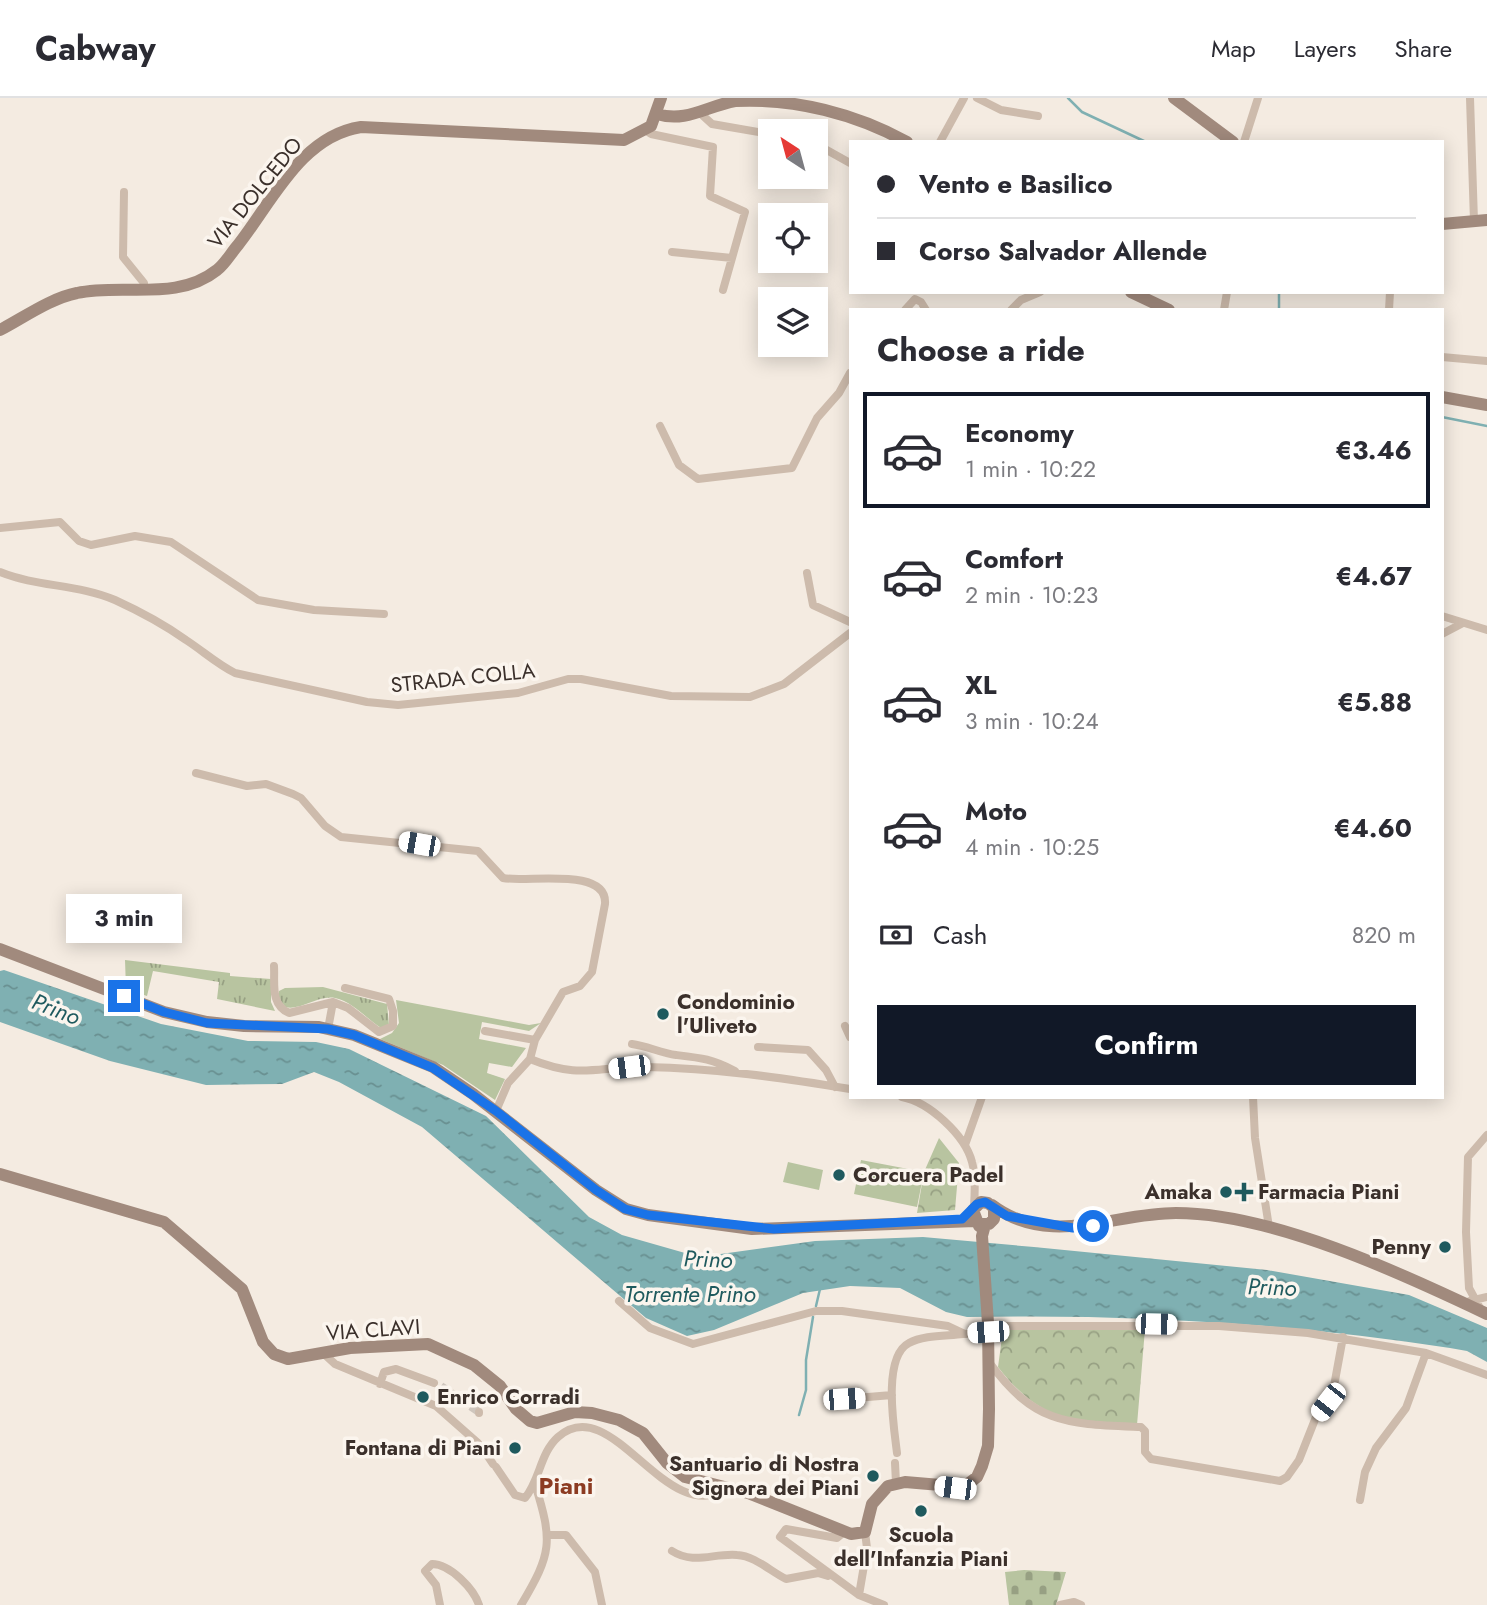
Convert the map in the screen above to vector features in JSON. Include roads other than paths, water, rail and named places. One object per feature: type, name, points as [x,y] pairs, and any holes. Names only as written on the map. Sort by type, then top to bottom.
[{"type":"main road","points":[[645,130],[657,114],[661,98]]},
{"type":"main road","points":[[1174,98],[1230,140]]},
{"type":"main road","points":[[657,114],[680,118],[737,101],[817,105],[850,113],[903,140]]},
{"type":"main road","name":"VIA DOLCEDO","points":[[0,330],[76,293],[145,290],[190,283],[218,270],[295,168],[313,149],[345,130],[361,127],[459,131],[606,142],[624,141],[645,130]]},
{"type":"main road","points":[[1444,224],[1481,221]]},
{"type":"main road","points":[[1134,294],[1165,308]]},
{"type":"main road","points":[[1444,397],[1487,405]]},
{"type":"main road","points":[[0,949],[164,1012],[244,1026],[328,1029],[354,1035],[433,1068],[496,1111],[596,1190],[625,1209],[648,1215],[774,1229],[977,1220],[1007,1216],[1073,1228],[1125,1218],[1177,1213],[1269,1227],[1468,1301],[1485,1313]]},
{"type":"main road","name":"VIA CLAVI","points":[[0,1174],[164,1222],[242,1289],[263,1342],[274,1354],[288,1359],[395,1343],[428,1344],[474,1365],[500,1386],[516,1409],[530,1421],[537,1423],[575,1412],[610,1416],[639,1429],[674,1470],[695,1481],[728,1488],[843,1533]]},
{"type":"main road","points":[[843,1533],[865,1532],[876,1497],[896,1483],[955,1488],[964,1487],[977,1477],[988,1446],[988,1327],[977,1220],[981,1202],[990,1204],[1007,1216]]},
{"type":"main road","points":[[977,1220],[995,1215],[990,1204]]},
{"type":"street","points":[[941,140],[964,98]]},
{"type":"street","points":[[977,98],[1001,110],[1038,116]]},
{"type":"street","points":[[1245,140],[1258,98]]},
{"type":"street","points":[[1470,98],[1481,221]]},
{"type":"street","points":[[700,113],[712,124],[758,132]]},
{"type":"street","points":[[645,130],[651,134],[713,147],[710,196],[745,212],[723,290]]},
{"type":"street","points":[[828,151],[849,162]]},
{"type":"street","points":[[124,192],[124,257],[144,283],[145,290]]},
{"type":"street","points":[[672,252],[732,258]]},
{"type":"street","points":[[1013,308],[1021,300],[1035,294]]},
{"type":"street","points":[[907,308],[915,299],[925,308]]},
{"type":"street","points":[[1444,357],[1487,362]]},
{"type":"street","points":[[660,426],[679,465],[698,479],[792,468],[811,428],[849,374]]},
{"type":"street","points":[[0,528],[60,522],[66,524],[79,541],[91,545],[135,536],[152,537],[183,548],[258,600],[314,610],[384,614]]},
{"type":"street","name":"STRADA COLLA","points":[[0,572],[23,580],[88,591],[115,600],[185,639],[215,663],[235,673],[384,705],[519,693],[568,679],[671,695],[750,697],[784,684],[849,634]]},
{"type":"street","points":[[807,573],[813,605],[849,622]]},
{"type":"street","points":[[1444,617],[1487,630]]},
{"type":"street","points":[[1444,633],[1463,623]]},
{"type":"street","points":[[196,773],[247,786],[267,784],[293,794],[301,798],[325,826],[341,836],[478,851],[503,878],[572,879],[602,888],[606,895],[606,904],[592,972],[580,986],[563,992],[535,1040],[530,1059],[509,1083],[496,1111]]},
{"type":"street","points":[[274,966],[276,1002],[283,1010],[289,1013],[333,1002],[348,1008],[379,1032],[393,1026],[389,999],[345,988]]},
{"type":"street","points":[[328,1029],[333,1002]]},
{"type":"street","points":[[845,1026],[849,1035]]},
{"type":"street","points":[[485,1031],[535,1040]]},
{"type":"street","points":[[632,1044],[656,1047],[673,1055],[711,1058],[737,1072]]},
{"type":"street","points":[[758,1046],[808,1050],[826,1070],[835,1087]]},
{"type":"street","points":[[530,1059],[557,1070],[582,1073],[648,1067],[737,1072],[849,1089]]},
{"type":"street","points":[[907,1099],[934,1110],[965,1146],[972,1161],[977,1220]]},
{"type":"street","points":[[965,1146],[981,1099]]},
{"type":"street","points":[[1253,1099],[1255,1138],[1269,1227]]},
{"type":"street","points":[[1487,1135],[1468,1157],[1466,1252],[1468,1301],[1487,1297]]},
{"type":"street","points":[[975,1184],[990,1204]]},
{"type":"street","points":[[619,1301],[650,1328],[693,1344],[816,1311],[948,1326],[965,1334]]},
{"type":"street","points":[[897,1453],[892,1395],[894,1364],[904,1347],[916,1340],[965,1334],[988,1327],[1219,1326],[1343,1337],[1426,1353],[1487,1375]]},
{"type":"street","points":[[988,1361],[1028,1405],[1052,1418],[1141,1427],[1145,1430],[1145,1452],[1151,1459],[1280,1481],[1287,1477],[1299,1460],[1316,1417],[1332,1397],[1343,1337]]},
{"type":"street","points":[[322,1352],[328,1360],[380,1384],[424,1400],[448,1413],[479,1445],[520,1498],[525,1498],[535,1484],[543,1457],[556,1438],[566,1431],[586,1426],[608,1434],[645,1467],[696,1495],[717,1495],[728,1488]]},
{"type":"street","points":[[1360,1500],[1365,1472],[1376,1448],[1406,1408],[1426,1353]]},
{"type":"street","points":[[380,1384],[384,1372],[396,1369],[438,1385]]},
{"type":"street","points":[[844,1399],[892,1395]]},
{"type":"street","points":[[895,1464],[896,1483]]},
{"type":"street","points":[[521,1605],[541,1572],[548,1552],[548,1535],[535,1484]]},
{"type":"street","points":[[843,1533],[837,1538],[786,1528],[780,1534],[782,1541],[859,1595],[884,1605]]},
{"type":"street","points":[[859,1595],[867,1548],[865,1532]]},
{"type":"street","points":[[548,1535],[566,1535],[595,1572],[602,1605]]},
{"type":"street","points":[[672,1551],[692,1559],[737,1555],[752,1559],[786,1579],[818,1573],[837,1578]]},
{"type":"street","points":[[440,1605],[436,1585],[425,1570],[432,1564],[443,1566],[466,1586],[478,1605]]},
{"type":"street","points":[[1060,1605],[1074,1602],[1081,1605]]},
{"type":"water","name":"Torrente Prino","points":[[4,970],[161,1024],[248,1041],[316,1042],[349,1049],[486,1116],[589,1217],[622,1235],[699,1257],[815,1241],[923,1237],[1267,1270],[1409,1295],[1487,1328],[1487,1362],[1467,1351],[1450,1348],[1270,1326],[1089,1317],[967,1317],[946,1312],[900,1288],[850,1286],[803,1293],[714,1330],[687,1336],[646,1318],[422,1127],[339,1082],[314,1072],[282,1084],[206,1085],[110,1061],[0,1022],[0,971]]},
{"type":"waterway","points":[[1068,98],[1082,112],[1142,140]]},
{"type":"waterway","points":[[1279,294],[1279,308]]},
{"type":"waterway","points":[[1444,417],[1487,426]]},
{"type":"waterway","points":[[816,1306],[820,1289]]},
{"type":"waterway","points":[[799,1415],[806,1390],[806,1360],[813,1317]]},
{"type":"tunnel","points":[[441,1386],[479,1412]]},
{"type":"place","name":"Condominio l'Uliveto","points":[[663,1014]]},
{"type":"place","name":"Corcuera Padel","points":[[839,1175]]},
{"type":"place","name":"Amaka","points":[[1226,1192]]},
{"type":"place","name":"Farmacia Piani","points":[[1244,1192]]},
{"type":"place","name":"Penny","points":[[1445,1247]]},
{"type":"place","name":"Enrico Corradi","points":[[423,1397]]},
{"type":"place","name":"Fontana di Piani","points":[[515,1448]]},
{"type":"place","name":"Santuario di Nostra Signora dei Piani","points":[[873,1476]]},
{"type":"place","name":"Scuola dell'Infanzia Piani","points":[[921,1511]]},
{"type":"district","name":"Piani","points":[[566,1485]]},
{"type":"water label","name":"Prino","points":[[56,1009]]},
{"type":"water label","name":"Prino","points":[[708,1259]]},
{"type":"water label","name":"Prino","points":[[1272,1287]]}]
